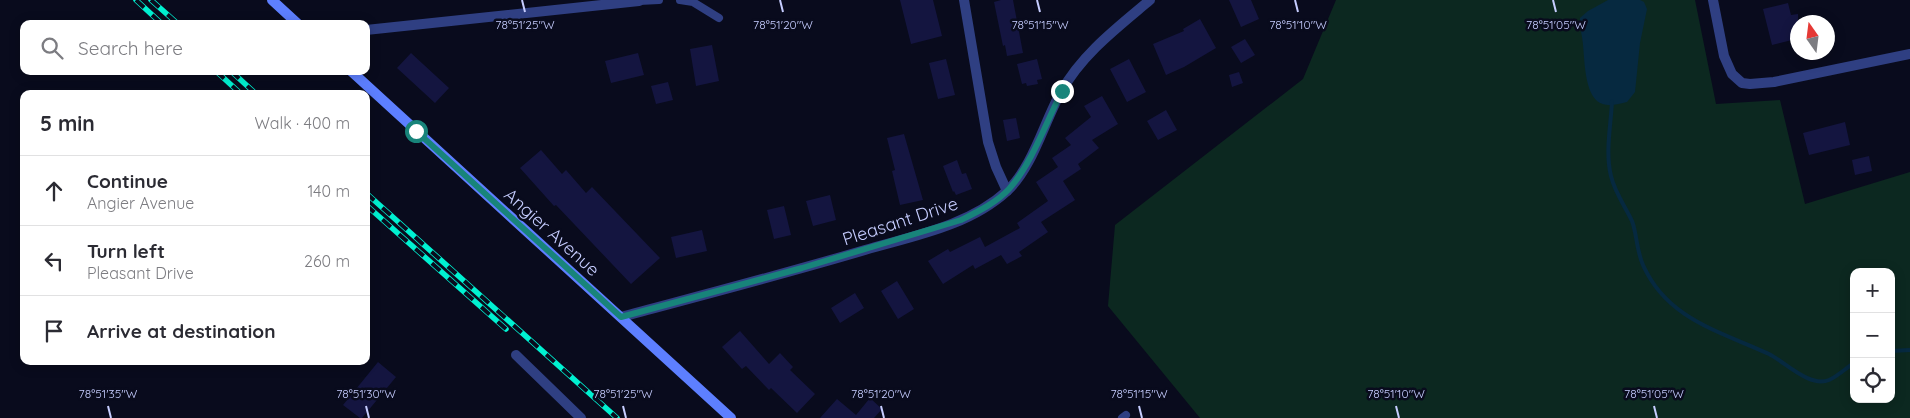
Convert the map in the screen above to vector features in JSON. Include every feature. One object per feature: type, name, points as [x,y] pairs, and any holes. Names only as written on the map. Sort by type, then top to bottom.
[{"type":"main road","points":[[272,0],[294,20]]},
{"type":"main road","name":"Angier Avenue","points":[[354,75],[731,418]]},
{"type":"street","points":[[964,0],[988,142],[996,167],[1007,190]]},
{"type":"street","name":"Pleasant Drive","points":[[621,317],[802,268],[948,225],[983,209],[1007,190],[1024,167],[1062,91],[1074,72],[1106,38],[1150,0]]},
{"type":"street","points":[[1713,0],[1724,56],[1732,74],[1742,83],[1774,82],[1910,54]]},
{"type":"street","points":[[370,30],[639,1]]},
{"type":"street","points":[[516,355],[581,418]]},
{"type":"lane","points":[[639,1],[659,0]]},
{"type":"lane","points":[[680,0],[692,2],[719,18]]},
{"type":"green space","points":[[1336,0],[1695,0],[1716,104],[1780,100],[1805,204],[1910,172],[1910,418],[1200,418],[1108,306],[1115,225],[1303,79]]},
{"type":"water","points":[[1608,0],[1640,0],[1644,2],[1647,9],[1640,43],[1635,92],[1627,102],[1612,105],[1597,101],[1589,88],[1580,23],[1580,18],[1588,11]]},
{"type":"building","points":[[900,0],[933,0],[942,36],[911,44]]},
{"type":"building","points":[[1013,0],[1023,53],[1007,56],[1005,45],[1003,46],[994,2]]},
{"type":"building","points":[[1229,0],[1251,0],[1259,19],[1241,27]]},
{"type":"building","points":[[1788,3],[1791,15],[1790,40],[1772,45],[1763,9]]},
{"type":"building","points":[[1200,19],[1216,48],[1184,67],[1166,75],[1153,44],[1184,31],[1183,29]]},
{"type":"building","points":[[1245,39],[1255,55],[1241,63],[1231,47]]},
{"type":"building","points":[[712,45],[719,81],[696,86],[690,49]]},
{"type":"building","points":[[411,53],[449,88],[435,103],[397,68]]},
{"type":"building","points":[[638,53],[644,75],[611,83],[605,61]]},
{"type":"building","points":[[946,59],[955,95],[938,99],[929,63]]},
{"type":"building","points":[[1037,59],[1042,79],[1037,80],[1038,84],[1027,86],[1026,83],[1022,84],[1017,64]]},
{"type":"building","points":[[1129,59],[1146,92],[1127,102],[1110,69]]},
{"type":"building","points":[[1239,72],[1243,83],[1232,87],[1229,75]]},
{"type":"building","points":[[668,82],[673,100],[656,104],[651,86]]},
{"type":"building","points":[[1102,96],[1118,124],[1092,140],[1099,148],[1078,164],[1081,169],[1063,181],[1075,200],[1041,222],[1048,232],[1019,252],[1022,256],[1007,264],[1001,255],[975,269],[973,265],[943,284],[928,261],[948,249],[950,252],[980,237],[985,247],[1020,228],[1017,223],[1048,201],[1036,182],[1058,167],[1052,158],[1071,145],[1065,138],[1091,117],[1084,106]]},
{"type":"building","points":[[1166,110],[1177,130],[1158,140],[1147,121]]},
{"type":"building","points":[[1016,118],[1020,138],[1007,141],[1003,120]]},
{"type":"building","points":[[1845,122],[1850,145],[1809,155],[1803,133]]},
{"type":"building","points":[[904,134],[923,200],[900,205],[892,171],[895,170],[887,138]]},
{"type":"building","points":[[541,150],[562,174],[566,170],[586,193],[592,187],[660,258],[631,284],[556,205],[554,206],[520,168]]},
{"type":"building","points":[[1869,156],[1872,171],[1855,175],[1852,160]]},
{"type":"building","points":[[957,160],[962,174],[966,173],[972,189],[956,195],[953,192],[943,166]]},
{"type":"building","points":[[830,195],[836,220],[813,226],[806,201]]},
{"type":"building","points":[[784,206],[791,235],[774,239],[767,210]]},
{"type":"building","points":[[702,230],[707,251],[676,258],[671,237]]},
{"type":"building","points":[[897,281],[914,309],[898,319],[881,291]]},
{"type":"building","points":[[855,293],[864,308],[840,323],[831,308]]},
{"type":"building","points":[[740,331],[769,364],[780,353],[793,367],[790,370],[815,394],[797,413],[771,388],[769,390],[746,366],[742,369],[722,347]]},
{"type":"building","points":[[378,362],[396,377],[362,418],[360,418],[343,405]]},
{"type":"building","points":[[870,398],[882,409],[874,418],[820,418],[837,399],[856,415]]},
{"type":"waterway","points":[[1612,101],[1608,148],[1611,176],[1632,221],[1643,265],[1653,283],[1666,298],[1680,311],[1696,321],[1769,354],[1798,373],[1814,380],[1822,382],[1829,380],[1850,366]]},
{"type":"waterway","points":[[1895,351],[1910,350]]},
{"type":"railway","points":[[136,0],[158,20]]},
{"type":"railway","points":[[151,0],[174,20]]},
{"type":"railway","points":[[220,75],[237,90]]},
{"type":"railway","points":[[235,75],[252,90]]},
{"type":"railway","points":[[370,197],[617,418]]},
{"type":"railway","points":[[370,209],[506,329]]},
{"type":"route","points":[[416,131],[621,317],[802,268],[948,225],[983,209],[1014,182],[1024,167],[1062,91]]}]
